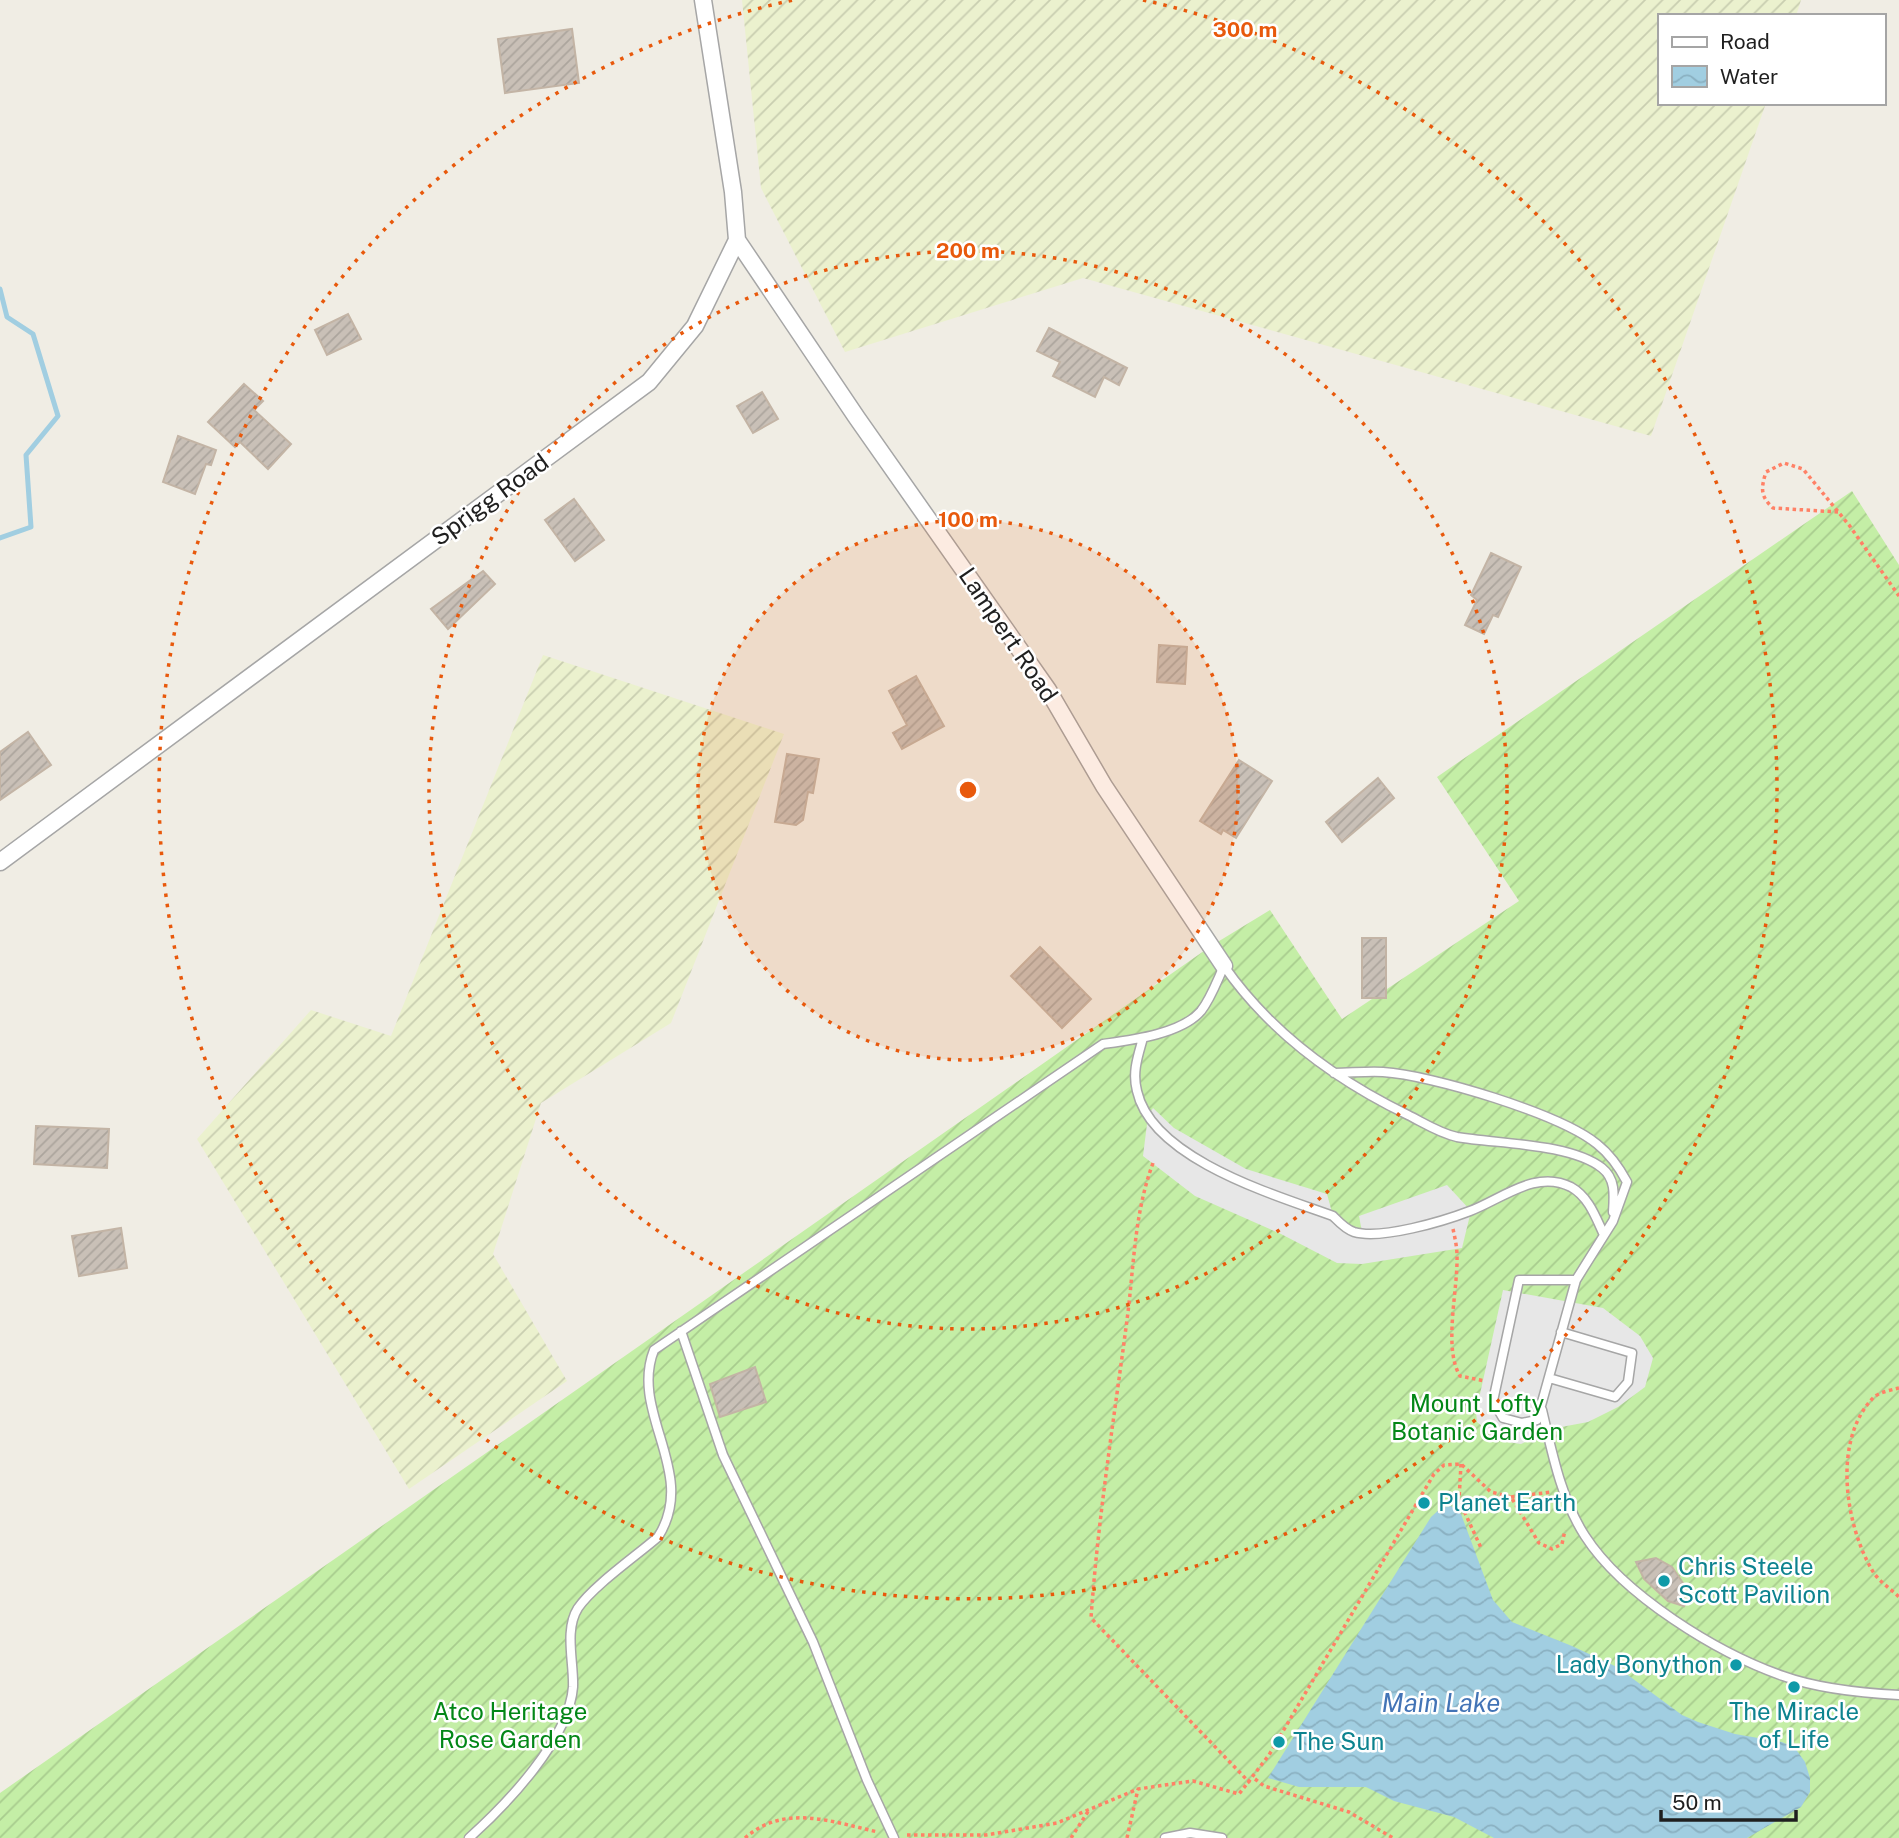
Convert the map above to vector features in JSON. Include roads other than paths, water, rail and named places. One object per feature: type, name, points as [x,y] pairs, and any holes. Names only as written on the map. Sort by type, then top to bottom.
[{"type":"street","points":[[703,0],[733,192],[737,240]]},
{"type":"street","name":"Sprigg Road","points":[[0,862],[649,382],[695,326],[737,240]]},
{"type":"street","name":"Lampert Road","points":[[737,240],[857,418],[1048,690],[1104,786],[1224,966]]},
{"type":"lane","points":[[469,1838],[498,1810],[560,1731],[568,1713],[573,1688],[571,1633],[579,1607],[658,1537],[671,1511],[671,1479],[648,1384],[647,1368],[654,1350],[1103,1044],[1143,1038],[1179,1027],[1195,1017],[1208,999],[1224,966],[1263,1014],[1295,1045],[1377,1100],[1439,1131],[1556,1151],[1602,1168],[1614,1187],[1613,1221]]},
{"type":"lane","points":[[1143,1038],[1134,1072],[1143,1110],[1174,1143],[1205,1163],[1250,1185],[1333,1216],[1342,1226],[1355,1232],[1396,1230],[1451,1217],[1530,1185],[1560,1183],[1572,1188],[1589,1203],[1604,1235]]},
{"type":"lane","points":[[1334,1073],[1385,1072],[1475,1091],[1578,1132],[1596,1143],[1618,1164],[1627,1182],[1613,1221],[1576,1280],[1537,1420],[1522,1423],[1503,1418],[1493,1401],[1519,1280],[1576,1280]]},
{"type":"lane","points":[[681,1331],[723,1455],[813,1642],[867,1780],[893,1836]]},
{"type":"lane","points":[[1549,1378],[1615,1397],[1628,1382],[1632,1353],[1561,1332]]},
{"type":"lane","points":[[1541,1407],[1564,1489],[1585,1536],[1636,1594],[1723,1648],[1785,1677],[1863,1693],[1899,1695]]},
{"type":"lane","points":[[1165,1838],[1190,1833],[1222,1838]]},
{"type":"water","name":"Main Lake","points":[[1451,1506],[1461,1514],[1493,1600],[1512,1622],[1617,1667],[1682,1715],[1735,1734],[1782,1742],[1795,1748],[1805,1762],[1810,1778],[1810,1792],[1801,1807],[1747,1838],[1494,1838],[1454,1817],[1394,1801],[1366,1787],[1299,1787],[1268,1778],[1431,1517],[1442,1507]]},
{"type":"waterway","points":[[0,289],[7,317],[33,334],[58,416],[26,455],[31,527],[0,538]]},
{"type":"place","name":"Planet Earth","points":[[1424,1503]]},
{"type":"place","name":"Chris Steele Scott Pavilion","points":[[1664,1581]]},
{"type":"place","name":"Lady Bonython","points":[[1736,1665]]},
{"type":"place","name":"The Miracle of Life","points":[[1794,1687]]},
{"type":"place","name":"The Sun","points":[[1279,1742]]},
{"type":"park label","name":"Mount Lofty Botanic Garden","points":[[1477,1418]]},
{"type":"park label","name":"Atco Heritage Rose Garden","points":[[510,1726]]}]
